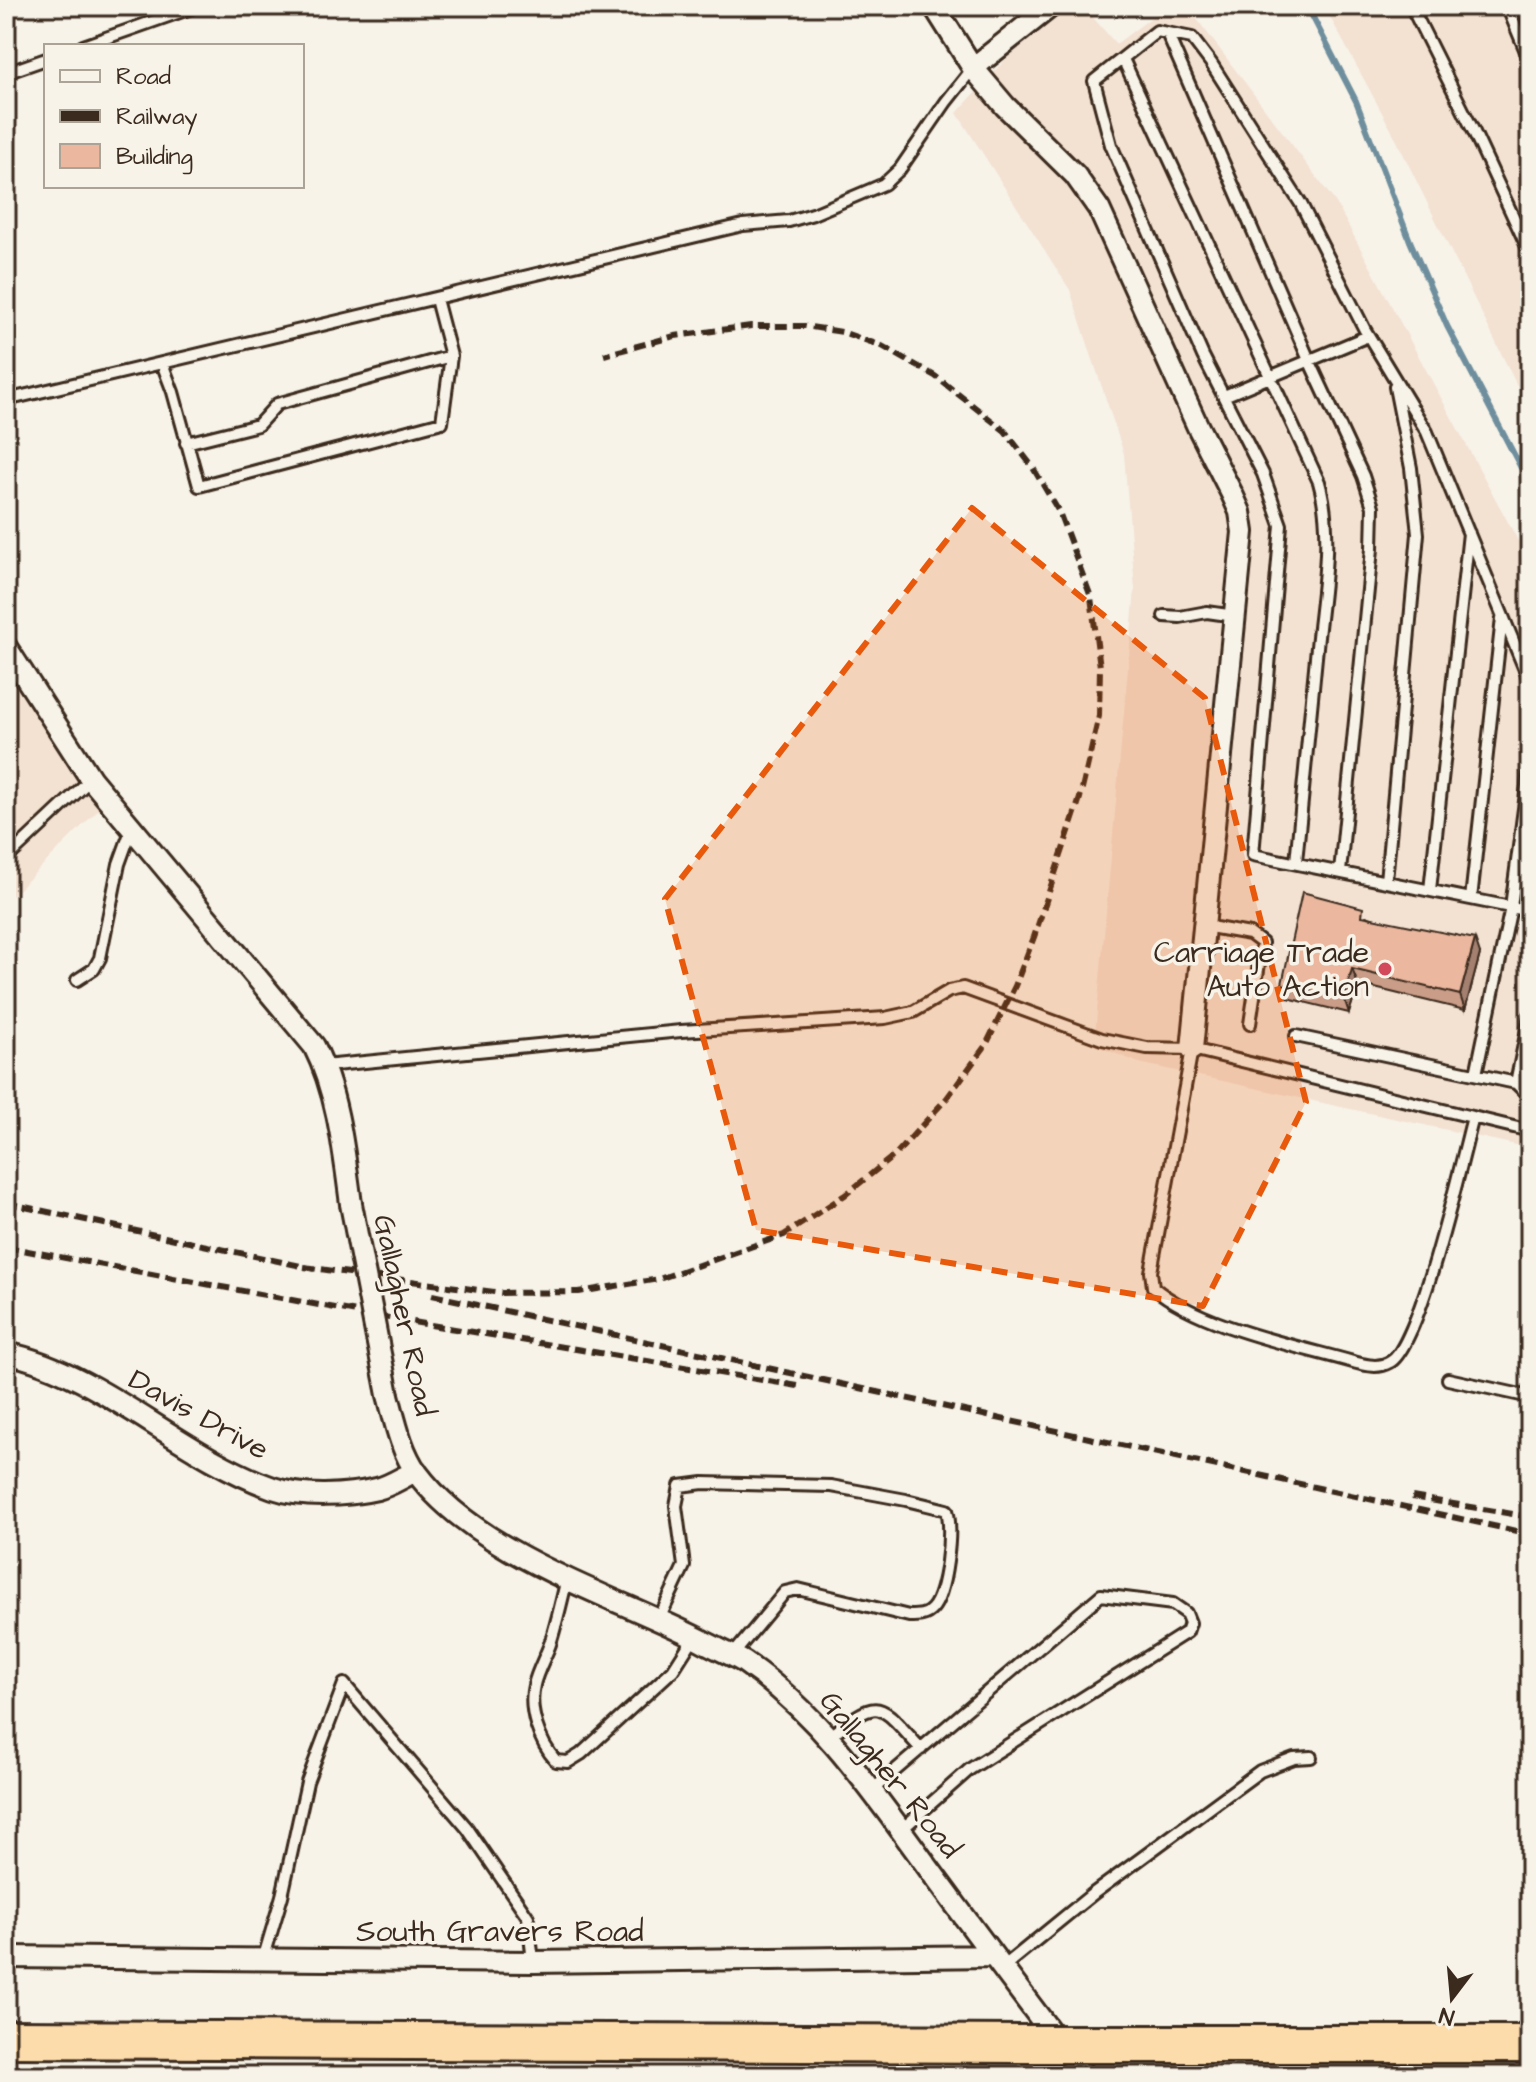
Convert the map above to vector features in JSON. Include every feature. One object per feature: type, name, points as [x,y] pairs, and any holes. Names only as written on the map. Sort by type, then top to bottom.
[{"type":"highway","points":[[6,2039],[1023,2044],[1089,2060],[1530,2044]]},
{"type":"street","points":[[934,6],[973,68],[1005,106],[1075,175],[1099,209],[1240,512],[1243,532],[1192,1049]]},
{"type":"street","points":[[973,68],[1051,6]]},
{"type":"street","name":"Gallagher Road","points":[[6,647],[91,779],[314,1046],[324,1066],[344,1150],[351,1204],[388,1395],[398,1434],[416,1471],[459,1518],[490,1538],[732,1656],[797,1704],[871,1791],[998,1962],[1089,2060]]},
{"type":"street","name":"Davis Drive","points":[[6,1353],[58,1369],[226,1467],[276,1489],[330,1496],[379,1489],[416,1471]]},
{"type":"street","name":"South Gravers Road","points":[[6,1957],[998,1962]]},
{"type":"lane","points":[[89,44],[197,6]]},
{"type":"lane","points":[[1411,6],[1530,253]]},
{"type":"lane","points":[[1507,6],[1530,61]]},
{"type":"lane","points":[[1530,682],[1427,432],[1368,336],[1301,204],[1192,38],[1157,31],[1094,81],[1111,145],[1203,356],[1263,474],[1281,525],[1253,855],[1530,911]]},
{"type":"lane","points":[[1167,33],[1309,360],[1363,476],[1373,507],[1340,872]]},
{"type":"lane","points":[[1123,59],[1319,482],[1328,523],[1296,862]]},
{"type":"lane","points":[[6,73],[44,60]]},
{"type":"lane","points":[[6,400],[743,225],[789,221],[839,204],[884,184],[900,169],[973,68]]},
{"type":"lane","points":[[162,363],[199,486],[442,422],[451,356],[436,299]]},
{"type":"lane","points":[[1224,396],[1368,336]]},
{"type":"lane","points":[[186,443],[258,425],[277,404],[451,356]]},
{"type":"lane","points":[[1386,881],[1418,534],[1411,468],[1393,377]]},
{"type":"lane","points":[[1430,890],[1469,531]]},
{"type":"lane","points":[[1164,616],[1180,617],[1207,612],[1235,616]]},
{"type":"lane","points":[[1471,899],[1503,614]]},
{"type":"lane","points":[[1476,1074],[1511,907],[1530,763]]},
{"type":"lane","points":[[6,859],[91,779]]},
{"type":"lane","points":[[77,980],[94,969],[100,958],[119,864],[132,828]]},
{"type":"lane","points":[[1204,926],[1250,934],[1262,943],[1250,1024]]},
{"type":"lane","points":[[324,1066],[681,1031],[885,1018],[913,1012],[949,991],[963,988],[1102,1039],[1147,1048],[1192,1049],[1530,1131]]},
{"type":"lane","points":[[1516,1083],[1530,1015]]},
{"type":"lane","points":[[1296,1036],[1516,1083],[1530,1093]]},
{"type":"lane","points":[[1192,1049],[1151,1272],[1153,1287],[1172,1303],[1204,1318],[1353,1362],[1374,1366],[1389,1363],[1401,1353],[1428,1281],[1473,1117]]},
{"type":"lane","points":[[1448,1379],[1530,1397]]},
{"type":"lane","points":[[659,1619],[684,1566],[676,1506],[680,1486],[703,1483],[831,1486],[947,1510],[950,1521],[949,1551],[936,1604],[930,1612],[919,1617],[909,1616],[798,1589],[785,1592],[732,1656]]},
{"type":"lane","points":[[567,1578],[550,1644],[534,1686],[533,1715],[547,1751],[556,1761],[568,1762],[581,1754],[673,1670],[694,1637]]},
{"type":"lane","points":[[871,1791],[1101,1595],[1173,1604],[1186,1613],[1190,1623],[1187,1632],[970,1769],[901,1830]]},
{"type":"lane","points":[[263,1960],[282,1896],[307,1782],[344,1684],[467,1828],[528,1917],[533,1962]]},
{"type":"lane","points":[[827,1738],[860,1712],[874,1707],[885,1711],[921,1749]]},
{"type":"lane","points":[[998,1962],[1260,1771],[1294,1758],[1311,1757]]},
{"type":"highlighted area","points":[[972,508],[1205,698],[1306,1102],[1203,1306],[756,1230],[665,899]]},
{"type":"shaded area","points":[[1072,6],[1083,6],[1116,44],[1167,6],[1187,6],[1336,203],[1530,563],[1530,1148],[1139,1063],[1094,1045],[1135,589],[1124,454],[1070,290],[957,113],[1007,58]]},
{"type":"shaded area","points":[[1324,6],[1530,6],[1530,412],[1392,131]]},
{"type":"shaded area","points":[[6,640],[108,800],[6,902]]},
{"type":"building","name":"Carriage Trade Auto Action","points":[[1302,892],[1363,908],[1362,916],[1475,939],[1460,995],[1352,969],[1344,998],[1282,984]]},
{"type":"waterway","points":[[1307,6],[1356,101],[1410,241],[1447,326],[1530,485]]},
{"type":"railway","points":[[304,1267],[502,1293],[579,1292],[659,1279],[784,1235],[845,1195],[896,1154],[947,1098],[986,1045],[1015,986],[1034,937],[1080,798],[1099,716],[1100,667],[1091,597],[1059,512],[1032,466],[1005,431],[935,376],[882,346],[842,332],[805,326],[751,326],[675,336],[604,355]]},
{"type":"railway","points":[[6,1203],[315,1269]]},
{"type":"railway","points":[[6,1247],[389,1318],[798,1386]]},
{"type":"railway","points":[[432,1295],[1530,1534]]},
{"type":"railway","points":[[1412,1497],[1530,1517]]},
{"type":"place","name":"Carriage Trade Auto Action","points":[[1385,969]]}]
